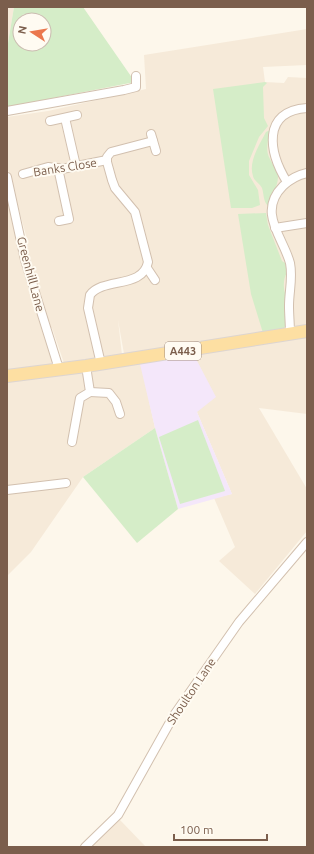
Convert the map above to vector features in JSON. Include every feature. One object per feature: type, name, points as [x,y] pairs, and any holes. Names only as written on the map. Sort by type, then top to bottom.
[{"type":"main road","name":"A443","points":[[7,376],[101,364],[307,331]]},
{"type":"street","points":[[7,111],[136,87],[136,76]]},
{"type":"street","points":[[287,182],[275,159],[273,138],[274,128],[278,120],[289,111],[307,108]]},
{"type":"street","points":[[50,121],[77,115]]},
{"type":"street","points":[[65,118],[76,166]]},
{"type":"street","name":"Banks Close","points":[[147,268],[148,260],[135,212],[115,188],[107,160],[111,152],[152,138],[156,151]]},
{"type":"street","name":"Banks Close","points":[[22,174],[48,167],[58,168],[76,166],[107,160]]},
{"type":"street","points":[[58,168],[69,219],[59,221]]},
{"type":"street","points":[[290,334],[289,304],[292,282],[290,263],[275,228],[271,214],[274,198],[278,191],[287,182],[307,173]]},
{"type":"street","name":"Greenhill Lane","points":[[7,177],[25,260],[60,369]]},
{"type":"street","points":[[275,228],[307,223]]},
{"type":"street","points":[[101,364],[88,308],[90,295],[100,287],[120,283],[134,278],[147,268],[155,280]]},
{"type":"street","points":[[86,366],[90,392]]},
{"type":"street","points":[[72,442],[80,398],[90,392],[109,393],[116,402],[120,414]]},
{"type":"street","points":[[7,490],[66,483]]},
{"type":"street","name":"Shoulton Lane","points":[[85,847],[118,815],[174,715],[239,622],[307,542]]},
{"type":"shaded area","points":[[7,7],[14,7],[12,12],[7,49]]},
{"type":"shaded area","points":[[307,29],[307,65],[263,67],[265,82],[284,83],[288,77],[307,78],[307,414],[259,408],[307,489],[307,531],[255,594],[219,561],[235,547],[214,498],[232,494],[197,412],[141,364],[155,428],[83,477],[31,552],[7,576],[7,193],[17,239],[27,239],[7,166],[7,117],[48,111],[146,89],[144,55]],"holes":[[[118,320],[126,365],[56,374],[46,329],[52,328],[64,363],[122,355]]]},
{"type":"shaded area","points":[[194,355],[216,397],[197,412],[232,494],[178,509],[155,428],[140,364]]},
{"type":"shaded area","points":[[119,819],[146,847],[91,847]]},
{"type":"green space","points":[[14,7],[83,7],[135,82],[7,107],[7,49],[12,19],[12,52],[52,52],[52,12],[13,12]]},
{"type":"green space","points":[[265,82],[267,83],[263,87],[264,118],[268,126],[259,137],[249,161],[249,175],[258,190],[260,205],[252,208],[231,208],[213,89]]},
{"type":"green space","points":[[270,130],[267,147],[268,154],[277,172],[278,181],[268,206],[264,200],[262,188],[254,178],[252,164],[255,153],[266,132]]},
{"type":"green space","points":[[266,213],[268,225],[282,261],[285,263],[287,273],[284,284],[286,295],[286,323],[284,329],[263,333],[251,294],[238,214]]},
{"type":"green space","points":[[198,420],[225,491],[180,504],[159,437]]},
{"type":"green space","points":[[155,428],[178,509],[137,543],[83,477]]}]
